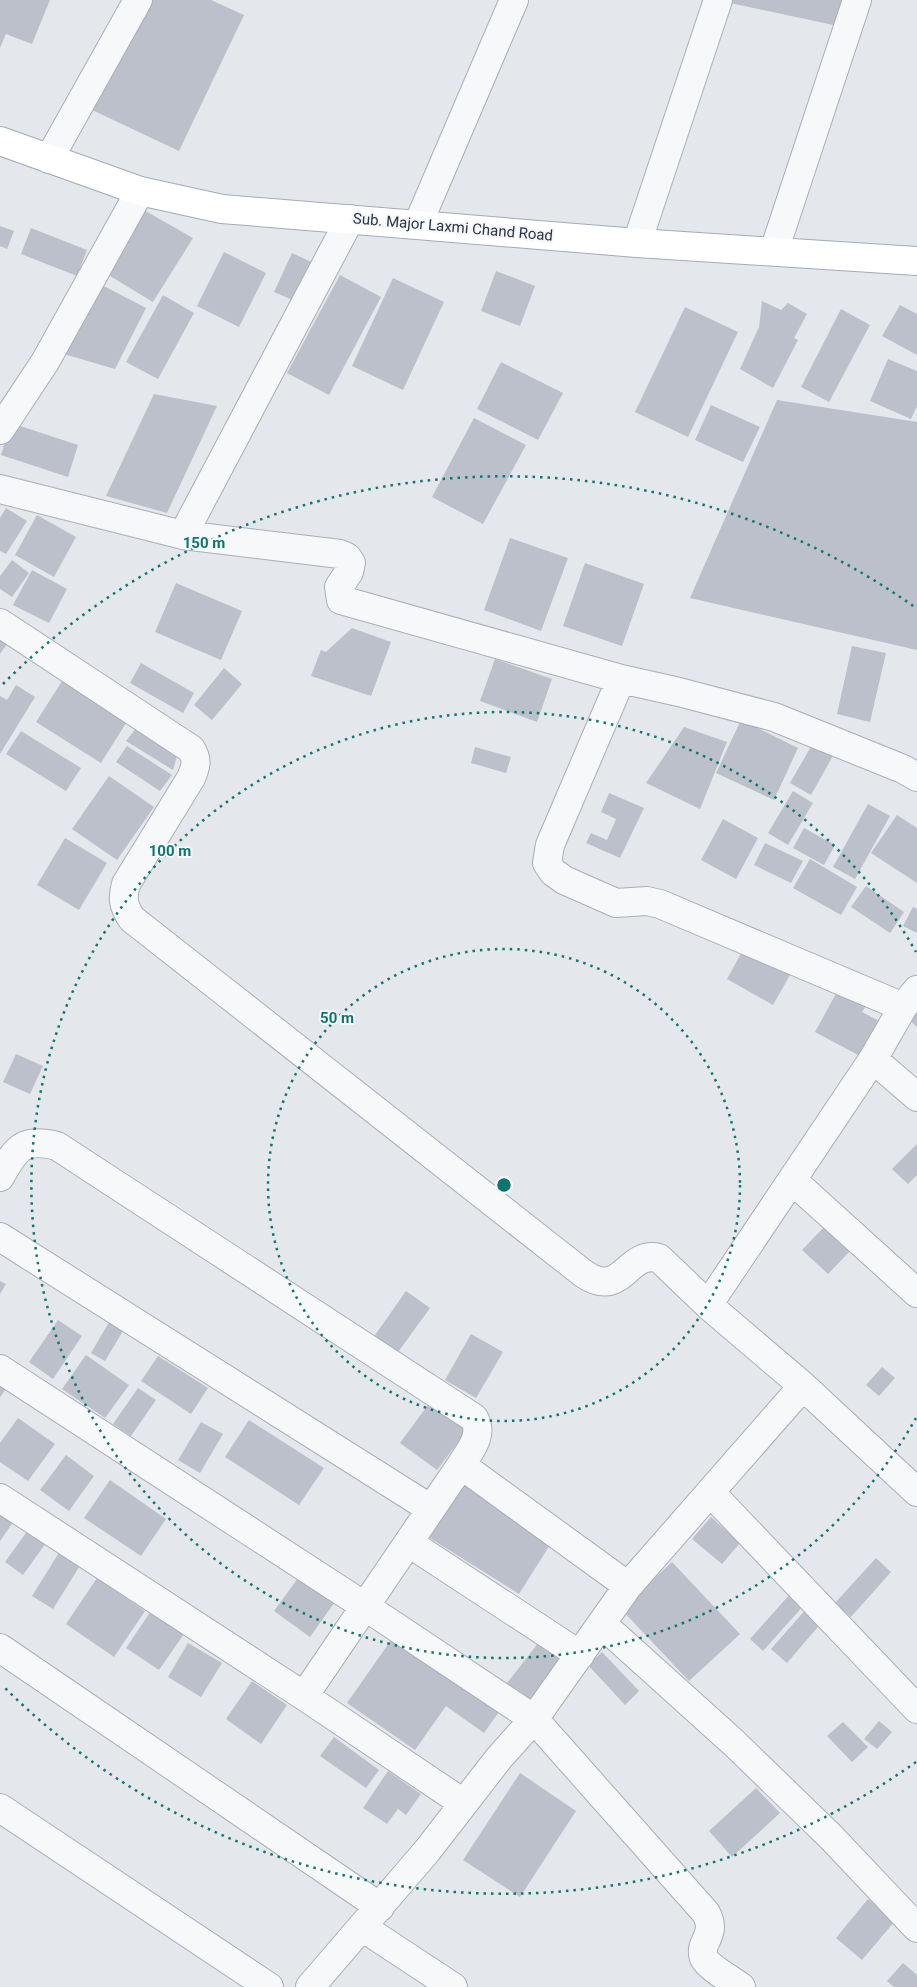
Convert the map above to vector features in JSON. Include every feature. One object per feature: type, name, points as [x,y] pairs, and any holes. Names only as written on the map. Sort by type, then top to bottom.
[{"type":"main road","name":"Sub. Major Laxmi Chand Road","points":[[0,141],[140,191],[222,209],[637,243],[917,260]]},
{"type":"street","points":[[49,160],[138,0]]},
{"type":"street","points":[[418,224],[514,0]]},
{"type":"street","points":[[637,243],[718,0]]},
{"type":"street","points":[[774,251],[857,0]]},
{"type":"street","points":[[0,430],[45,362],[140,191]]},
{"type":"street","points":[[183,535],[350,219]]},
{"type":"street","points":[[0,489],[183,535],[340,554],[347,557],[351,563],[350,572],[339,587],[341,600],[621,679],[774,717],[903,769],[917,777]]},
{"type":"street","points":[[0,623],[191,749],[196,756],[196,766],[191,778],[126,884],[122,896],[125,908],[132,918],[596,1282],[608,1282],[620,1276],[642,1258],[650,1256],[659,1258],[708,1305],[804,1386],[917,1492]]},
{"type":"street","points":[[621,679],[550,845],[547,864],[553,872],[564,880],[616,903],[647,901],[660,904],[910,998],[873,1059],[708,1305]]},
{"type":"street","points":[[873,1059],[917,1097]]},
{"type":"street","points":[[0,1177],[13,1154],[25,1145],[39,1141],[57,1146],[474,1418],[479,1430],[477,1438],[461,1465],[304,1696]]},
{"type":"street","points":[[792,1180],[917,1293]]},
{"type":"street","points":[[0,1238],[432,1509]]},
{"type":"street","points":[[0,1369],[366,1607],[534,1719],[706,1913],[711,1922],[711,1930],[703,1950],[704,1958],[709,1965],[741,1987]]},
{"type":"street","points":[[310,1987],[448,1825],[499,1758],[534,1719],[628,1586],[804,1386]]},
{"type":"street","points":[[461,1465],[628,1586]]},
{"type":"street","points":[[711,1493],[916,1705]]},
{"type":"street","points":[[0,1498],[304,1696],[464,1803]]},
{"type":"street","points":[[409,1543],[580,1655]]},
{"type":"street","points":[[602,1624],[734,1743],[831,1837],[917,1928]]},
{"type":"street","points":[[0,1648],[371,1917],[453,1987]]},
{"type":"street","points":[[0,1808],[270,1987]]},
{"type":"building","points":[[0,0],[50,0],[32,44],[6,34],[0,48]]},
{"type":"building","points":[[142,0],[211,0],[244,15],[179,151],[90,109]]},
{"type":"building","points":[[731,0],[843,0],[838,26],[730,3]]},
{"type":"building","points":[[142,209],[193,238],[153,302],[105,273]]},
{"type":"building","points":[[0,226],[14,231],[7,249],[0,246]]},
{"type":"building","points":[[31,228],[87,250],[77,276],[21,254]]},
{"type":"building","points":[[224,252],[266,273],[239,327],[197,306]]},
{"type":"building","points":[[292,253],[322,267],[304,305],[274,292]]},
{"type":"building","points":[[496,271],[535,286],[520,326],[481,311]]},
{"type":"building","points":[[340,275],[381,297],[329,395],[287,373]]},
{"type":"building","points":[[393,278],[444,302],[403,390],[352,366]]},
{"type":"building","points":[[98,283],[146,308],[115,369],[57,352]]},
{"type":"building","points":[[163,295],[194,313],[158,379],[126,362]]},
{"type":"building","points":[[762,301],[781,310],[788,303],[807,314],[794,338],[798,340],[773,388],[740,369],[759,327]]},
{"type":"building","points":[[900,305],[917,314],[917,355],[882,336]]},
{"type":"building","points":[[685,307],[738,332],[688,437],[635,412]]},
{"type":"building","points":[[841,309],[870,325],[829,402],[801,387]]},
{"type":"building","points":[[888,359],[917,371],[917,406],[911,419],[870,401]]},
{"type":"building","points":[[501,362],[563,393],[538,440],[477,409]]},
{"type":"building","points":[[154,394],[217,406],[167,513],[106,496]]},
{"type":"building","points":[[777,400],[917,422],[917,650],[690,598]]},
{"type":"building","points":[[711,405],[760,427],[743,462],[695,440]]},
{"type":"building","points":[[474,418],[526,445],[483,524],[432,497]]},
{"type":"building","points":[[11,423],[78,445],[68,477],[1,455]]},
{"type":"building","points":[[6,508],[27,521],[6,554],[0,551],[0,518]]},
{"type":"building","points":[[37,515],[76,537],[54,577],[15,555]]},
{"type":"building","points":[[510,538],[568,558],[541,631],[484,610]]},
{"type":"building","points":[[12,560],[29,573],[12,597],[0,589],[0,576]]},
{"type":"building","points":[[585,563],[644,584],[622,646],[563,626]]},
{"type":"building","points":[[32,570],[67,589],[49,623],[13,605]]},
{"type":"building","points":[[176,583],[242,611],[221,660],[155,632]]},
{"type":"building","points":[[352,628],[391,642],[371,696],[311,676],[321,650],[326,652]]},
{"type":"building","points":[[0,632],[10,640],[0,654]]},
{"type":"building","points":[[852,646],[886,653],[870,722],[837,714]]},
{"type":"building","points":[[495,659],[552,679],[537,722],[480,701]]},
{"type":"building","points":[[141,663],[194,693],[183,713],[130,683]]},
{"type":"building","points":[[224,668],[242,684],[212,720],[194,705]]},
{"type":"building","points":[[66,675],[131,715],[101,763],[36,722]]},
{"type":"building","points":[[16,685],[35,697],[0,754],[0,696],[7,700]]},
{"type":"building","points":[[741,720],[798,748],[774,800],[716,773]]},
{"type":"building","points":[[137,727],[178,753],[173,770],[126,741]]},
{"type":"building","points":[[684,727],[727,742],[700,809],[646,783]]},
{"type":"building","points":[[21,731],[81,768],[66,791],[6,754]]},
{"type":"building","points":[[813,743],[834,754],[811,795],[790,783]]},
{"type":"building","points":[[127,746],[172,775],[160,791],[116,762]]},
{"type":"building","points":[[475,747],[511,757],[506,773],[471,763]]},
{"type":"building","points":[[109,776],[154,807],[117,860],[72,829]]},
{"type":"building","points":[[793,791],[813,803],[788,845],[768,833]]},
{"type":"building","points":[[609,793],[644,808],[620,858],[586,843],[591,833],[607,840],[616,819],[601,812]]},
{"type":"building","points":[[868,804],[890,816],[855,879],[833,867]]},
{"type":"building","points":[[897,815],[917,828],[917,883],[871,853]]},
{"type":"building","points":[[723,819],[758,838],[736,879],[701,860]]},
{"type":"building","points":[[804,828],[835,845],[824,865],[793,848]]},
{"type":"building","points":[[65,838],[107,863],[79,910],[37,885]]},
{"type":"building","points":[[765,843],[803,861],[791,883],[754,865]]},
{"type":"building","points":[[810,859],[857,887],[841,915],[793,888]]},
{"type":"building","points":[[866,886],[904,912],[890,933],[851,907]]},
{"type":"building","points":[[913,907],[917,909],[917,933],[903,926]]},
{"type":"building","points":[[744,948],[790,975],[773,1005],[727,979]]},
{"type":"building","points":[[838,990],[866,1006],[862,1012],[879,1021],[860,1056],[815,1032]]},
{"type":"building","points":[[917,996],[917,1027],[902,1013]]},
{"type":"building","points":[[16,1054],[43,1066],[30,1094],[3,1082]]},
{"type":"building","points":[[917,1144],[917,1175],[908,1184],[892,1169]]},
{"type":"building","points":[[826,1225],[852,1249],[828,1274],[802,1250]]},
{"type":"building","points":[[0,1281],[6,1284],[0,1294]]},
{"type":"building","points":[[406,1291],[430,1308],[396,1355],[373,1338]]},
{"type":"building","points":[[112,1317],[126,1326],[105,1361],[91,1353]]},
{"type":"building","points":[[58,1320],[82,1336],[53,1379],[29,1362]]},
{"type":"building","points":[[471,1334],[503,1352],[476,1398],[445,1380]]},
{"type":"building","points":[[86,1355],[129,1385],[105,1418],[62,1389]]},
{"type":"building","points":[[158,1356],[208,1388],[191,1414],[141,1381]]},
{"type":"building","points":[[882,1367],[895,1378],[879,1396],[866,1385]]},
{"type":"building","points":[[0,1382],[7,1388],[0,1397]]},
{"type":"building","points":[[138,1388],[156,1400],[131,1436],[113,1424]]},
{"type":"building","points":[[430,1402],[467,1430],[437,1470],[400,1443]]},
{"type":"building","points":[[18,1418],[55,1444],[28,1481],[0,1462],[0,1443]]},
{"type":"building","points":[[249,1420],[324,1468],[299,1505],[225,1457]]},
{"type":"building","points":[[201,1422],[223,1434],[200,1473],[178,1460]]},
{"type":"building","points":[[66,1455],[94,1476],[69,1511],[40,1490]]},
{"type":"building","points":[[110,1480],[166,1519],[141,1556],[84,1518]]},
{"type":"building","points":[[458,1481],[553,1540],[519,1594],[425,1535]]},
{"type":"building","points":[[0,1507],[16,1518],[0,1541]]},
{"type":"building","points":[[711,1517],[740,1543],[722,1564],[692,1539]]},
{"type":"building","points":[[28,1530],[46,1543],[23,1575],[5,1562]]},
{"type":"building","points":[[60,1551],[81,1564],[53,1609],[32,1596]]},
{"type":"building","points":[[876,1558],[891,1572],[851,1617],[835,1603]]},
{"type":"building","points":[[672,1562],[740,1634],[689,1681],[621,1609]]},
{"type":"building","points":[[301,1574],[337,1599],[310,1637],[274,1611]]},
{"type":"building","points":[[97,1578],[145,1611],[114,1657],[66,1624]]},
{"type":"building","points":[[792,1592],[805,1604],[763,1651],[750,1639]]},
{"type":"building","points":[[807,1608],[823,1621],[787,1663],[771,1649]]},
{"type":"building","points":[[151,1611],[184,1634],[159,1670],[126,1648]]},
{"type":"building","points":[[396,1633],[501,1709],[484,1733],[446,1706],[415,1750],[347,1703]]},
{"type":"building","points":[[543,1637],[570,1656],[530,1707],[504,1687]]},
{"type":"building","points":[[188,1643],[222,1663],[201,1697],[168,1677]]},
{"type":"building","points":[[602,1652],[639,1691],[625,1705],[588,1665]]},
{"type":"building","points":[[252,1681],[287,1705],[261,1744],[226,1719]]},
{"type":"building","points":[[879,1721],[892,1732],[877,1749],[864,1739]]},
{"type":"building","points":[[843,1722],[868,1747],[852,1762],[827,1736]]},
{"type":"building","points":[[334,1737],[379,1770],[366,1788],[320,1756]]},
{"type":"building","points":[[388,1771],[421,1794],[406,1815],[398,1809],[387,1824],[363,1808]]},
{"type":"building","points":[[520,1773],[576,1811],[520,1897],[463,1860]]},
{"type":"building","points":[[756,1788],[780,1813],[732,1857],[709,1831]]},
{"type":"building","points":[[868,1899],[895,1921],[862,1960],[836,1938]]},
{"type":"building","points":[[903,1963],[917,1975],[917,1987],[894,1987],[887,1981]]}]
